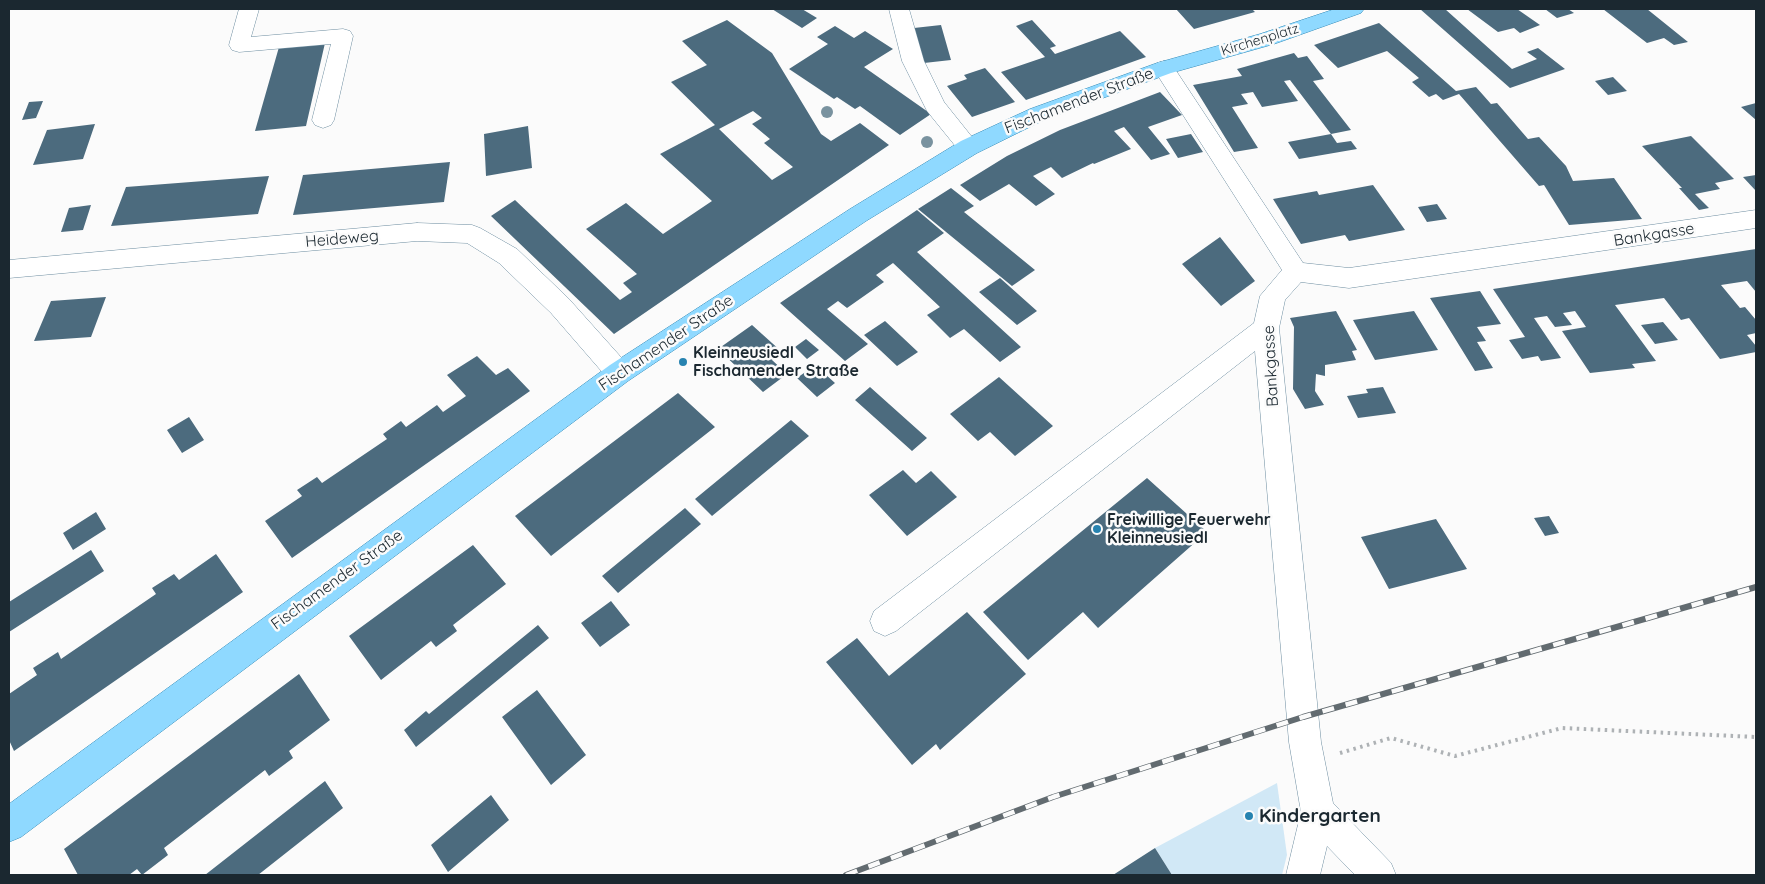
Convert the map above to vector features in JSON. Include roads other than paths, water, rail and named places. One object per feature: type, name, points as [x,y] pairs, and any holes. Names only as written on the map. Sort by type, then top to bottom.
[{"type":"main road","name":"Kirchenplatz","points":[[1164,68],[1267,39],[1354,9]]},
{"type":"main road","name":"Fischamender Straße","points":[[9,825],[619,373],[858,216],[969,147],[1038,114],[1164,68]]},
{"type":"street","points":[[249,9],[239,45],[343,36],[323,120]]},
{"type":"street","points":[[899,9],[913,61],[935,106],[969,147]]},
{"type":"street","name":"Fischamender Straße","points":[[1164,68],[1287,256],[1295,272]]},
{"type":"street","name":"Bankgasse","points":[[1318,812],[1309,761],[1266,328],[1273,296],[1295,272],[1348,278],[1756,219]]},
{"type":"street","name":"Heideweg","points":[[9,269],[417,232],[472,234],[508,256],[560,306],[619,373]]},
{"type":"street","points":[[885,621],[1266,328]]},
{"type":"street","points":[[1303,875],[1318,812]]},
{"type":"street","points":[[1318,812],[1379,875]]},
{"type":"railway","points":[[846,875],[1053,797],[1303,717],[1756,587]]},
{"type":"place","name":"Kleinneusiedl Fischamender Straße","points":[[683,362]]},
{"type":"place","name":"Freiwillige Feuerwehr Kleinneusiedl","points":[[1097,529]]},
{"type":"place","name":"Kindergarten","points":[[1249,816]]}]
